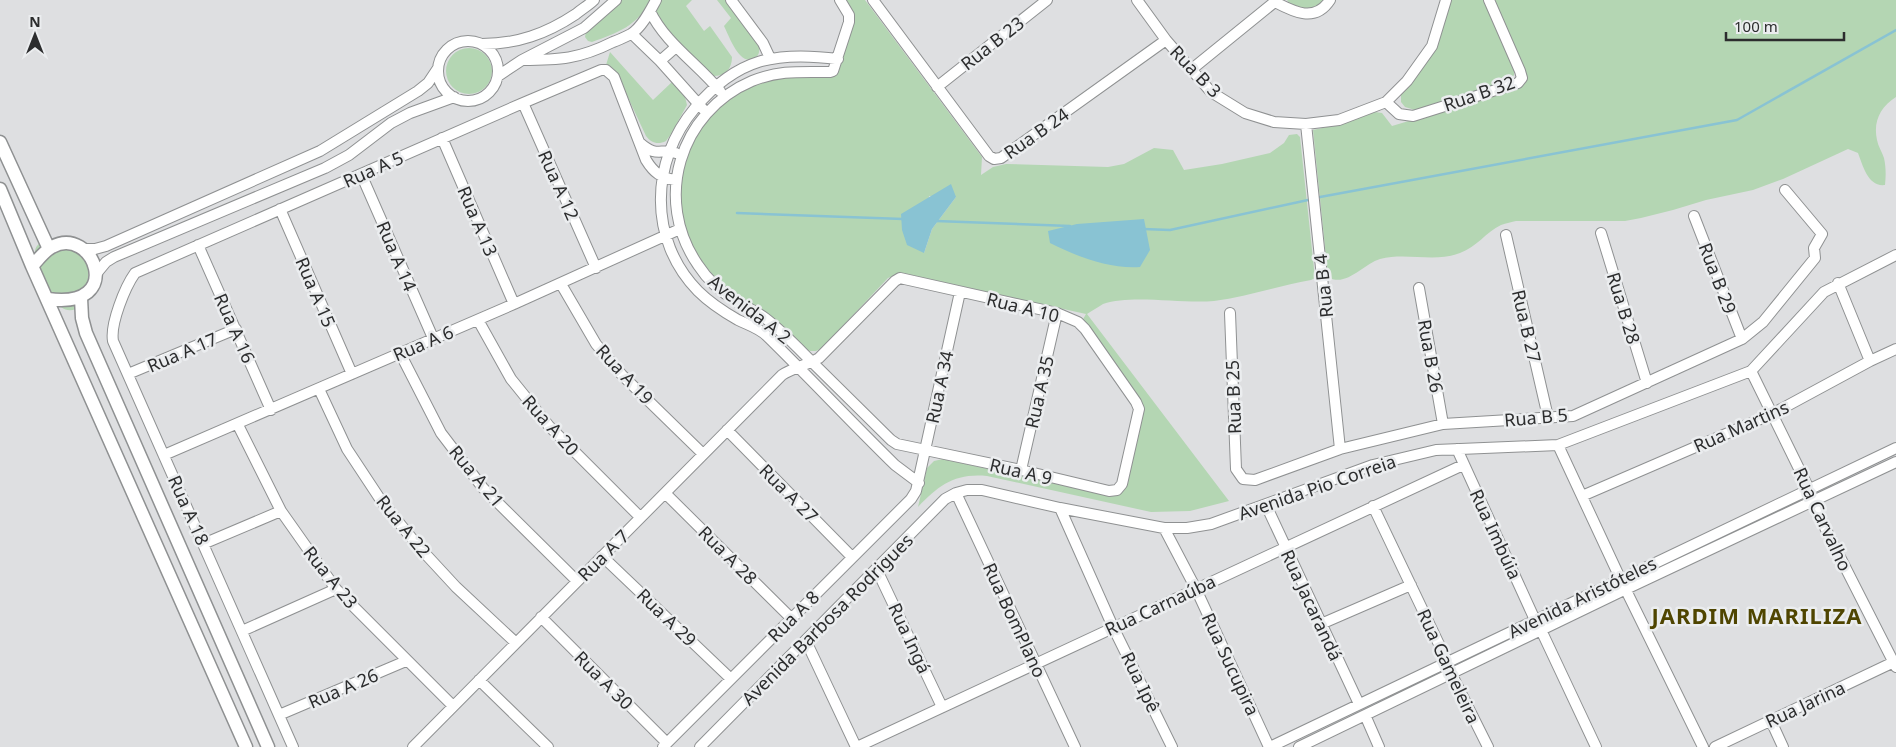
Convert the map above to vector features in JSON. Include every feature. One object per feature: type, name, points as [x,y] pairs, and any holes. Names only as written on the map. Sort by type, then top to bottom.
[{"type":"main road","points":[[0,142],[49,249]]},
{"type":"main road","points":[[0,189],[32,266],[246,747]]},
{"type":"main road","points":[[32,266],[49,249],[62,244],[71,244],[84,249],[92,260],[96,274],[94,285],[89,293],[81,298],[48,299]]},
{"type":"main road","points":[[81,298],[82,318],[86,333],[268,747]]},
{"type":"street","points":[[84,249],[106,246],[320,151],[418,91],[428,83],[446,51],[454,45],[472,41],[482,44],[514,42],[534,36],[562,23],[594,0]]},
{"type":"street","points":[[498,76],[522,60],[584,28],[616,0]]},
{"type":"street","points":[[522,60],[554,60],[576,57],[598,50],[632,34],[656,0]]},
{"type":"street","points":[[730,0],[763,44],[770,58]]},
{"type":"street","points":[[838,59],[849,22],[849,15],[840,0]]},
{"type":"street","name":"Rua B 23","points":[[936,86],[1047,0]]},
{"type":"street","name":"Rua B 3","points":[[1137,0],[1166,40],[1211,92],[1245,113],[1274,122],[1306,124],[1339,120],[1386,102],[1407,81],[1432,46],[1446,0]]},
{"type":"street","points":[[1192,69],[1276,1],[1302,14],[1314,13],[1325,7],[1330,0]]},
{"type":"street","name":"Rua B 32","points":[[1386,102],[1399,114],[1412,116],[1518,83],[1522,78],[1520,71],[1489,0]]},
{"type":"street","name":"Rua B 24","points":[[875,1],[936,86],[989,156],[994,159],[1002,158],[1166,40]]},
{"type":"street","points":[[650,11],[676,47],[725,97]]},
{"type":"street","points":[[632,34],[660,61],[707,113]]},
{"type":"street","points":[[438,68],[442,85],[454,97],[463,100],[482,98],[495,85],[498,76],[498,66],[495,57],[482,44]]},
{"type":"street","points":[[660,61],[676,47]]},
{"type":"street","name":"Avenida A 2","points":[[919,483],[895,466],[765,334],[718,308],[698,291],[674,259],[664,235],[661,209],[663,178],[670,151],[688,117],[699,104],[716,87],[742,67],[770,58],[808,56],[838,59],[835,68],[830,72],[802,71],[769,76],[751,82],[725,97],[707,113],[694,130],[682,155],[676,180],[676,204],[680,229],[688,248],[707,277],[735,300],[765,318],[891,440],[897,444],[926,450]]},
{"type":"street","name":"Rua A 5","points":[[135,273],[600,70],[611,73],[640,143]]},
{"type":"street","points":[[96,274],[106,262],[114,258],[326,168],[348,155],[391,123],[410,113],[454,97]]},
{"type":"street","name":"Rua A 12","points":[[523,103],[596,268]]},
{"type":"street","name":"Rua B 4","points":[[1306,124],[1340,449]]},
{"type":"street","name":"Rua A 13","points":[[442,138],[514,304]]},
{"type":"street","points":[[640,143],[652,152],[670,151],[682,155]]},
{"type":"street","points":[[640,143],[652,170],[663,178],[676,180]]},
{"type":"street","name":"Rua A 14","points":[[361,174],[432,338]]},
{"type":"street","name":"Rua B 5","points":[[1243,479],[1255,480],[1340,449],[1443,424],[1573,416],[1742,339],[1763,322],[1815,258],[1814,248],[1822,234],[1785,190]]},
{"type":"street","name":"Rua A 15","points":[[280,209],[352,374]]},
{"type":"street","name":"Rua B 29","points":[[1694,216],[1742,339]]},
{"type":"street","name":"Rua A 6","points":[[164,455],[238,425],[432,338],[561,284],[680,229]]},
{"type":"street","name":"Rua B 28","points":[[1601,233],[1647,383]]},
{"type":"street","name":"Rua B 27","points":[[1506,235],[1548,417]]},
{"type":"street","name":"Rua A 16","points":[[198,246],[271,410]]},
{"type":"street","name":"Avenida Pio Correia","points":[[956,493],[967,490],[982,490],[1060,508],[1164,528],[1186,528],[1211,524],[1373,465],[1436,450],[1558,445],[1751,371],[1824,292],[1838,283],[1896,255]]},
{"type":"street","name":"Rua A 18","points":[[135,273],[126,290],[112,328],[112,335],[293,747]]},
{"type":"street","name":"Rua A 10","points":[[812,362],[819,358],[900,278],[1057,313],[1078,322],[1085,329],[1139,408],[1122,484],[1117,490]]},
{"type":"street","points":[[1838,283],[1870,361]]},
{"type":"street","name":"Rua A 19","points":[[561,284],[596,344],[622,375],[703,454]]},
{"type":"street","name":"Rua B 26","points":[[1419,288],[1443,424]]},
{"type":"street","name":"Rua A 34","points":[[919,483],[960,292]]},
{"type":"street","name":"Rua A 35","points":[[1021,470],[1057,313]]},
{"type":"street","name":"Rua B 25","points":[[1230,313],[1236,469],[1243,479]]},
{"type":"street","name":"Rua A 20","points":[[478,320],[510,379],[548,426],[640,517]]},
{"type":"street","name":"Rua A 17","points":[[128,374],[236,329]]},
{"type":"street","name":"Rua Martins","points":[[1582,496],[1772,414],[1896,349]]},
{"type":"street","name":"Rua A 21","points":[[400,353],[441,433],[477,480],[577,581]]},
{"type":"street","name":"Rua A 7","points":[[415,746],[640,517],[782,376],[797,367],[812,362]]},
{"type":"street","name":"Rua Carvalho","points":[[1751,371],[1809,489],[1812,502],[1895,664]]},
{"type":"street","name":"Rua A 22","points":[[319,389],[347,449],[382,502],[419,547],[456,587],[516,643]]},
{"type":"street","name":"Rua A 23","points":[[238,425],[281,511],[336,589],[453,706]]},
{"type":"street","name":"Rua A 27","points":[[727,430],[852,557]]},
{"type":"street","points":[[1558,445],[1620,578],[1703,747]]},
{"type":"street","name":"Avenida Aristóteles","points":[[1269,747],[1896,448]]},
{"type":"street","name":"Rua Imbúia","points":[[1456,449],[1535,620]]},
{"type":"street","name":"Rua A 9","points":[[926,450],[1021,470],[1109,492],[1117,490]]},
{"type":"street","name":"Avenida Aristóteles","points":[[1299,747],[1451,672],[1896,462]]},
{"type":"street","name":"Rua Carnaúba","points":[[857,747],[1463,465]]},
{"type":"street","name":"Rua A 8","points":[[665,745],[911,499],[919,483]]},
{"type":"street","name":"Rua A 28","points":[[665,493],[791,618]]},
{"type":"street","name":"Avenida Barbosa Rodrigues","points":[[700,747],[946,499],[956,493]]},
{"type":"street","name":"Rua BomPlano","points":[[956,493],[1035,663],[1070,745]]},
{"type":"street","name":"Rua Jacarandá","points":[[1266,505],[1359,704]]},
{"type":"street","name":"Rua Gameleira","points":[[1373,506],[1488,747]]},
{"type":"street","name":"Rua Ipê","points":[[1060,508],[1113,627],[1172,747]]},
{"type":"street","points":[[203,544],[281,511]]},
{"type":"street","name":"Rua Sucupira","points":[[1164,528],[1196,589],[1269,747]]},
{"type":"street","name":"Rua A 29","points":[[602,556],[731,679]]},
{"type":"street","name":"Rua Ingá","points":[[877,570],[942,707]]},
{"type":"street","points":[[1321,624],[1411,585]]},
{"type":"street","points":[[242,631],[336,589]]},
{"type":"street","name":"Rua A 30","points":[[541,618],[665,745]]},
{"type":"street","points":[[1541,630],[1596,747]]},
{"type":"street","points":[[806,641],[857,747]]},
{"type":"street","name":"Rua A 26","points":[[279,716],[406,661]]},
{"type":"street","name":"Rua Jarina","points":[[1715,747],[1895,664]]},
{"type":"street","points":[[479,680],[548,747]]},
{"type":"street","points":[[1365,715],[1379,747]]},
{"type":"street","points":[[1771,721],[1782,747]]},
{"type":"green space","points":[[620,0],[650,0],[639,16],[626,27],[592,42],[588,41],[585,37],[586,31]]},
{"type":"green space","points":[[661,0],[692,0],[686,6],[704,31],[710,26],[732,57],[731,66],[726,72],[711,76],[659,23],[656,12]]},
{"type":"green space","points":[[717,0],[726,0],[759,46],[757,57],[748,60],[743,58],[735,49],[724,26],[731,18]]},
{"type":"green space","points":[[845,0],[865,0],[982,157],[981,175],[993,167],[1006,164],[1108,167],[1124,164],[1154,148],[1173,150],[1184,170],[1270,153],[1284,143],[1289,135],[1297,134],[1300,137],[1315,278],[1214,301],[1142,299],[1115,301],[1103,304],[1087,314],[1229,501],[1190,511],[1151,512],[987,476],[966,476],[948,482],[933,492],[918,507],[927,468],[934,461],[943,459],[1111,496],[1121,492],[1128,483],[1143,404],[1082,321],[1086,314],[902,273],[888,278],[822,348],[810,351],[791,339],[732,292],[707,268],[693,246],[685,226],[681,205],[681,184],[685,163],[692,144],[703,125],[733,95],[768,79],[794,75],[827,78],[833,73],[852,23]],"holes":[[[929,196],[956,197],[932,229],[924,253]]]},
{"type":"green space","points":[[1287,0],[1324,0],[1314,9],[1294,9]]},
{"type":"green space","points":[[1450,0],[1484,0],[1514,69],[1514,75],[1510,80],[1415,110],[1405,107],[1401,102],[1401,92],[1427,61],[1439,39]]},
{"type":"green space","points":[[1495,0],[1896,0],[1896,97],[1882,110],[1876,127],[1878,142],[1885,161],[1885,185],[1874,183],[1867,175],[1858,153],[1848,149],[1783,179],[1753,190],[1706,200],[1641,218],[1625,221],[1516,221],[1503,224],[1471,247],[1450,256],[1390,257],[1380,259],[1341,280],[1328,277],[1313,130],[1345,123],[1375,112],[1382,113],[1392,126],[1522,87],[1526,82],[1526,74]]},
{"type":"green space","points":[[469,48],[482,52],[488,58],[492,71],[488,84],[482,90],[469,94],[456,90],[450,84],[446,71],[450,58],[456,52]]},
{"type":"green space","points":[[610,52],[653,100],[672,82],[685,97],[687,105],[666,141],[655,143],[646,136],[617,74],[606,65]]},
{"type":"green space","points":[[49,239],[59,241],[68,246],[82,257],[86,263],[88,277],[76,309],[67,310],[61,307],[37,262],[35,251],[37,246]]},
{"type":"water","points":[[951,184],[956,197],[932,229],[924,253],[907,245],[902,230],[901,214]]},
{"type":"water","points":[[1144,219],[1150,250],[1140,267],[1105,264],[1050,243],[1048,231],[1077,224]]},
{"type":"waterway","points":[[1320,197],[1737,120],[1896,30]]},
{"type":"waterway","points":[[1143,229],[1170,230],[1308,200]]},
{"type":"waterway","points":[[737,213],[903,219]]},
{"type":"waterway","points":[[936,221],[1070,226]]},
{"type":"district","name":"JARDIM MARILIZA","points":[[1757,615]]}]
